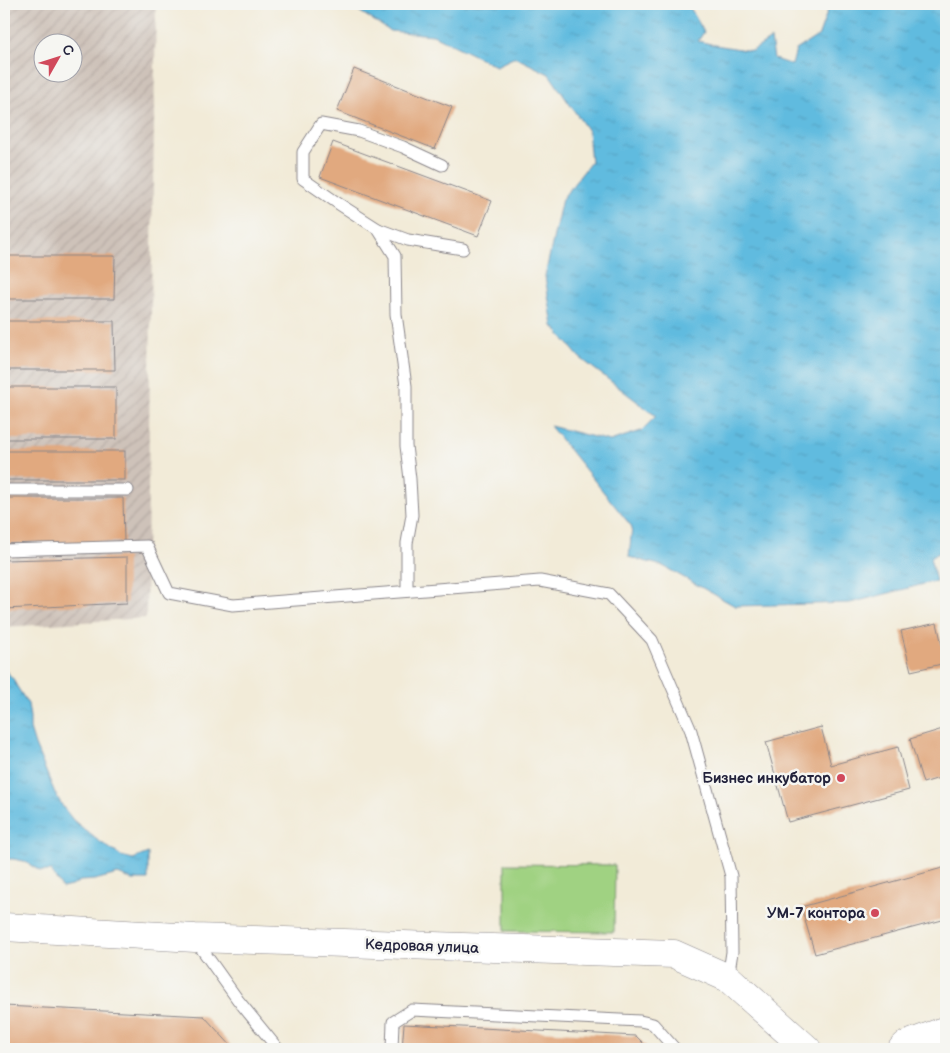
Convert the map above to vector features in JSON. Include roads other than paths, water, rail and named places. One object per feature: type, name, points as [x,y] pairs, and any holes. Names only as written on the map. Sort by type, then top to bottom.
[{"type":"street","name":"Кедровая улица","points":[[4,927],[194,938],[674,954],[728,978],[807,1049]]},
{"type":"street","points":[[902,1049],[906,1045],[946,1030]]},
{"type":"lane","points":[[442,165],[359,131],[321,124],[303,152],[303,179],[378,229],[408,240],[463,249]]},
{"type":"lane","points":[[378,229],[395,256],[396,314],[406,386],[406,446],[412,515],[407,543],[407,591]]},
{"type":"lane","points":[[4,490],[128,490]]},
{"type":"lane","points":[[4,550],[147,546],[169,593],[233,605],[540,581],[608,594],[652,640],[691,732],[731,876],[732,952],[728,978]]},
{"type":"lane","points":[[194,938],[238,1000],[278,1049]]},
{"type":"lane","points":[[392,1049],[393,1022],[412,1010],[640,1021],[653,1024],[675,1049]]},
{"type":"water","points":[[348,4],[688,4],[704,32],[698,41],[752,51],[771,39],[774,59],[792,65],[796,50],[819,35],[830,4],[946,4],[946,549],[930,558],[936,581],[850,603],[735,606],[663,566],[629,557],[632,527],[550,426],[610,441],[641,431],[656,416],[579,357],[553,326],[545,276],[562,199],[591,162],[588,131],[549,74],[515,57],[496,66],[433,35],[390,31]]},
{"type":"water","points":[[4,671],[14,680],[28,704],[30,729],[35,745],[55,793],[63,807],[73,820],[121,856],[133,859],[148,853],[148,880],[133,880],[118,874],[94,880],[80,881],[62,888],[51,871],[40,871],[24,861],[4,859]]},
{"type":"place","name":"Бизнес инкубатор","points":[[841,778]]},
{"type":"place","name":"УМ-7 контора","points":[[875,913]]}]
